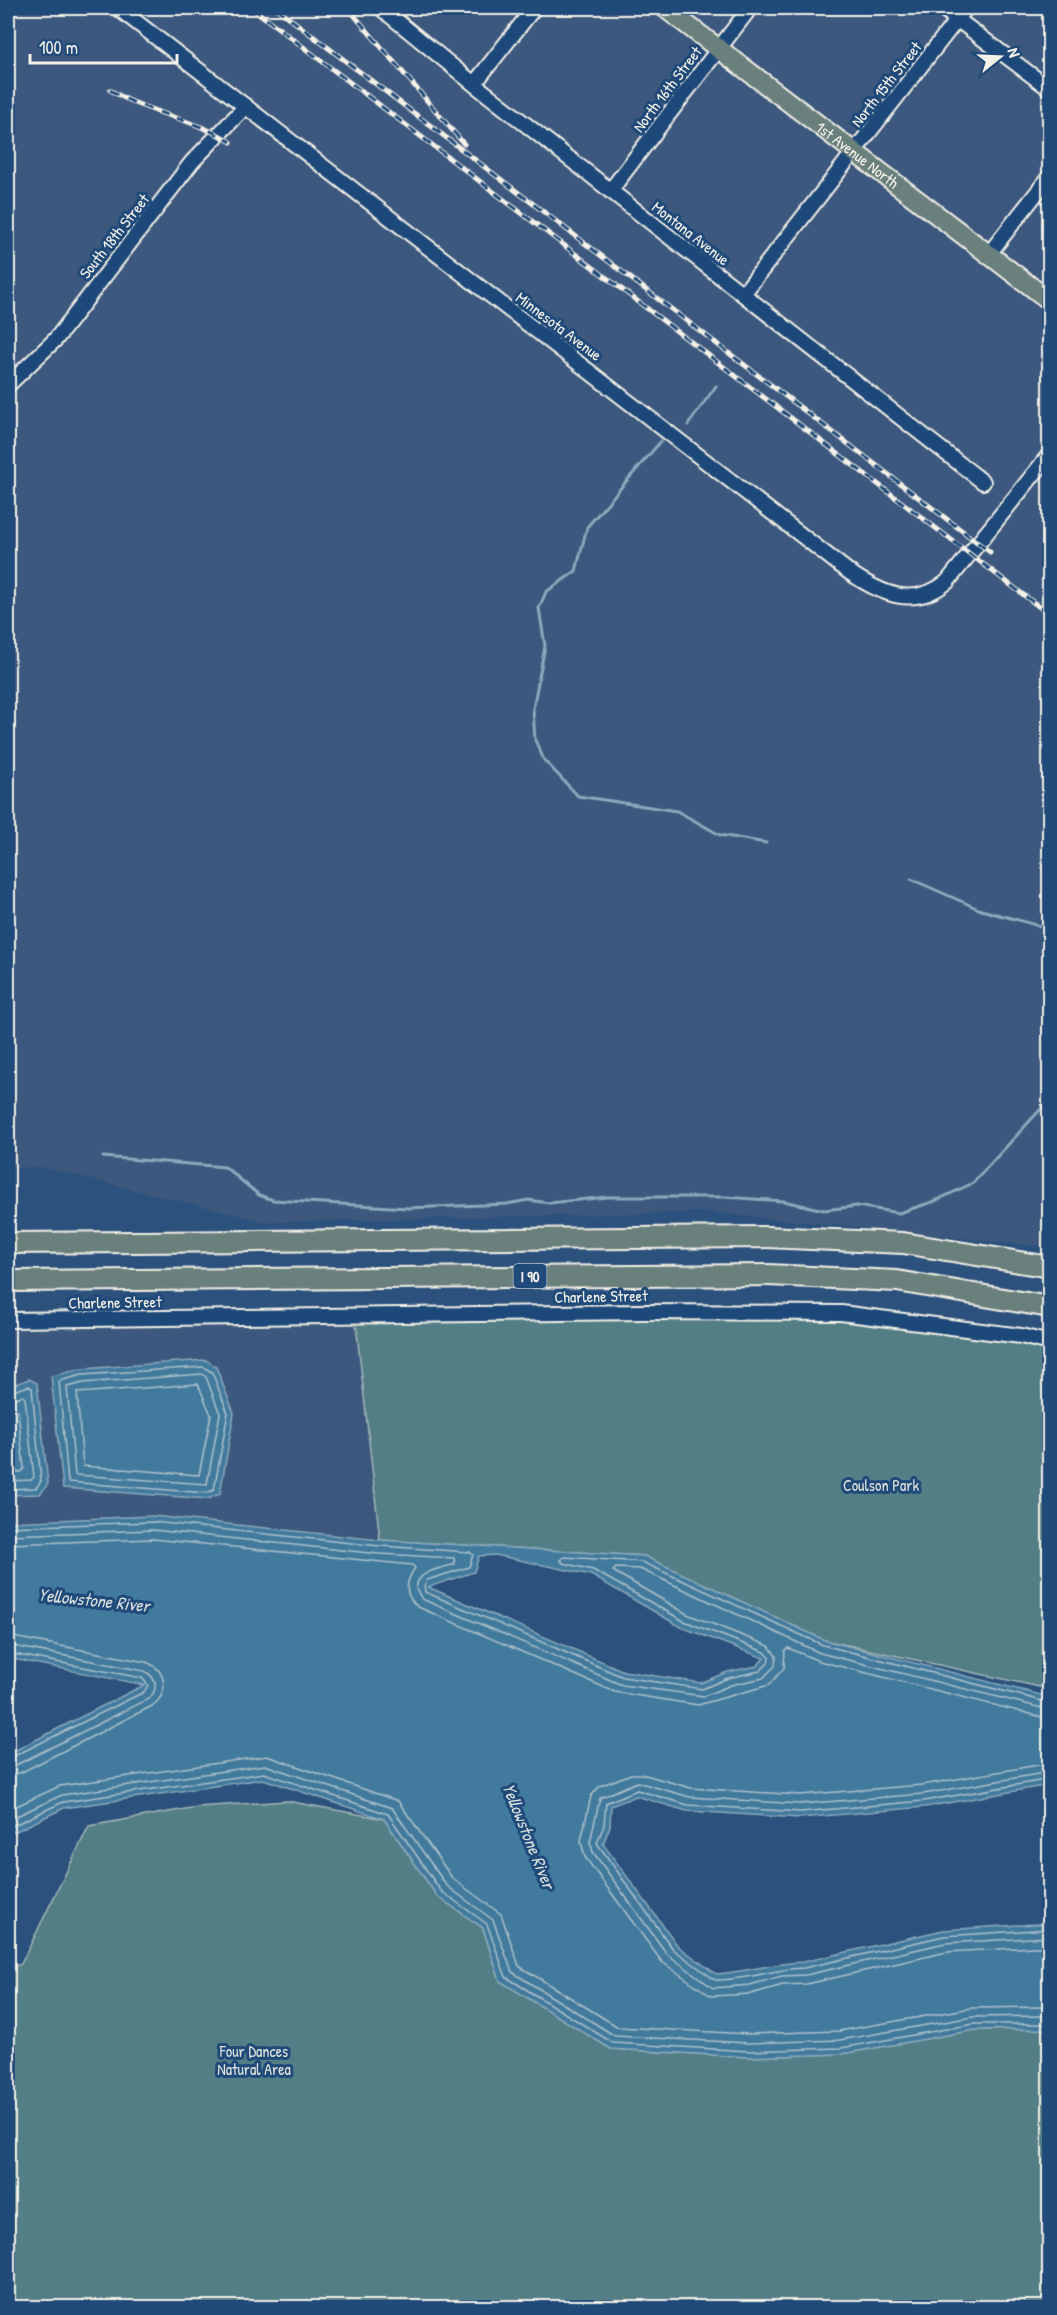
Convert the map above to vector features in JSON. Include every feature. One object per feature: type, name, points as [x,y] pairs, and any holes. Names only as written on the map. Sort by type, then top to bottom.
[{"type":"highway","points":[[8,1243],[766,1238],[903,1243],[1050,1267]]},
{"type":"highway","name":"I 90","points":[[8,1281],[768,1275],[897,1281],[1050,1307]]},
{"type":"main road","name":"1st Avenue North","points":[[665,8],[1050,301]]},
{"type":"street","name":"Minnesota Avenue","points":[[118,8],[870,586],[895,596],[928,594],[957,572],[1050,454]]},
{"type":"street","name":"Montana Avenue","points":[[381,8],[474,84],[983,482]]},
{"type":"street","points":[[474,84],[534,8]]},
{"type":"street","name":"North 16th Street","points":[[610,191],[750,8]]},
{"type":"street","points":[[942,8],[962,13],[1050,89]]},
{"type":"street","name":"North 15th Street","points":[[743,294],[962,13]]},
{"type":"street","name":"South 18th Street","points":[[8,385],[56,339],[192,162],[246,106]]},
{"type":"street","points":[[988,255],[1050,176]]},
{"type":"street","name":"Charlene Street","points":[[8,1320],[642,1312],[841,1313],[1021,1336],[1050,1343]]},
{"type":"shaded area","points":[[8,8],[1049,8],[1049,1247],[707,1212],[268,1222],[40,1167],[8,1168]]},
{"type":"shaded area","points":[[355,1315],[380,1540],[153,1516],[8,1522],[8,1329]]},
{"type":"green space","name":"Coulson Park","points":[[841,1313],[1049,1344],[1049,1689],[824,1640],[644,1556],[380,1540],[355,1315]]},
{"type":"green space","name":"Four Dances Natural Area","points":[[287,1801],[384,1819],[437,1896],[483,1928],[500,1981],[611,2049],[748,2057],[842,2054],[975,2030],[1049,2029],[1049,2307],[8,2307],[8,1969],[21,1964],[89,1826],[197,1807]]},
{"type":"water","points":[[206,1360],[216,1367],[234,1413],[220,1494],[208,1499],[63,1488],[51,1376],[81,1369]]},
{"type":"water","points":[[29,1379],[37,1383],[48,1484],[40,1494],[8,1495],[8,1387]]},
{"type":"water","name":"Yellowstone River","points":[[153,1516],[380,1540],[644,1556],[824,1640],[1049,1697],[1049,1785],[925,1807],[800,1818],[687,1811],[636,1796],[611,1806],[610,1826],[603,1844],[678,1946],[716,1974],[803,1962],[943,1930],[1049,1923],[1049,2029],[975,2030],[842,2054],[748,2057],[611,2049],[500,1981],[483,1928],[437,1896],[384,1819],[263,1779],[64,1808],[8,1835],[8,1754],[144,1685],[8,1658],[8,1522]],"holes":[[[495,1555],[591,1575],[681,1627],[764,1658],[757,1666],[727,1672],[701,1683],[624,1671],[428,1587],[474,1572],[479,1556]]]},
{"type":"waterway","points":[[688,425],[716,386]]},
{"type":"waterway","points":[[661,441],[587,527],[576,571],[546,592],[539,608],[545,646],[533,709],[535,740],[544,760],[578,796],[677,811],[720,835],[766,843]]},
{"type":"waterway","points":[[911,879],[981,910],[1044,927]]},
{"type":"waterway","points":[[103,1157],[225,1167],[259,1195],[273,1200],[408,1208],[507,1204],[528,1200],[549,1203],[607,1197],[725,1197],[783,1201],[824,1210],[857,1206],[899,1213],[935,1201],[973,1183],[1050,1099]]},
{"type":"railway","points":[[252,8],[1050,615]]},
{"type":"railway","points":[[276,8],[990,552]]},
{"type":"railway","points":[[348,8],[464,144]]},
{"type":"railway","points":[[110,90],[140,105],[201,127],[231,142]]}]
